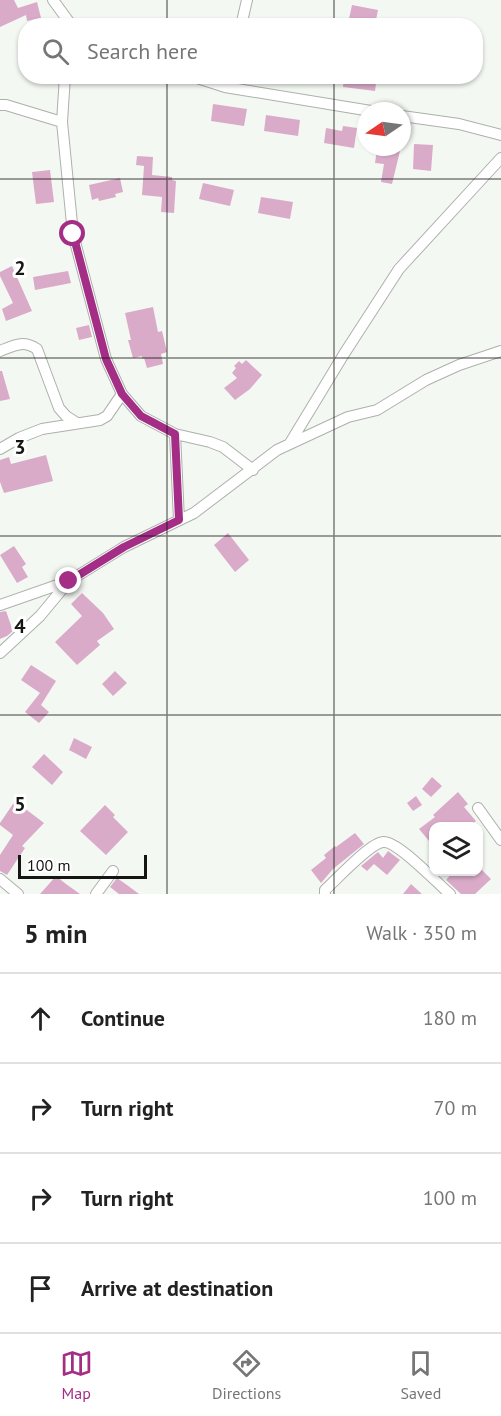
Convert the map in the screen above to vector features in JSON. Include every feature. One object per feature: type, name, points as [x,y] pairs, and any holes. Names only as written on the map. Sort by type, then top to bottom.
[{"type":"street","points":[[53,0],[66,18]]},
{"type":"street","points":[[243,18],[246,0]]},
{"type":"street","points":[[64,84],[62,122],[73,234],[106,359],[122,394],[141,416],[175,434],[223,447],[253,470]]},
{"type":"street","points":[[237,84],[357,108]]},
{"type":"street","points":[[0,105],[62,122]]},
{"type":"street","points":[[411,117],[459,124],[501,135]]},
{"type":"street","points":[[290,443],[399,269],[501,158]]},
{"type":"street","points":[[0,351],[22,344],[29,344],[37,349],[59,408],[77,423]]},
{"type":"street","points":[[0,605],[69,581],[124,547],[194,513],[277,450],[290,443],[348,417],[377,410],[426,380],[459,365],[501,351]]},
{"type":"street","points":[[0,448],[42,429],[89,423],[106,416],[122,394]]},
{"type":"street","points":[[175,434],[179,520]]},
{"type":"street","points":[[0,653],[40,616],[69,581]]},
{"type":"street","points":[[478,808],[501,840]]},
{"type":"street","points":[[325,894],[326,890],[362,855],[376,845],[385,842],[392,844],[416,862],[450,894]]},
{"type":"street","points":[[96,894],[113,871]]},
{"type":"street","points":[[0,879],[18,894]]},
{"type":"building","points":[[0,0],[14,0],[18,8],[37,2],[41,18],[26,18],[26,15],[0,27]]},
{"type":"building","points":[[352,5],[378,10],[376,18],[349,18]]},
{"type":"building","points":[[343,84],[376,84],[375,91],[343,87]]},
{"type":"building","points":[[213,104],[247,109],[244,126],[211,121]]},
{"type":"building","points":[[266,115],[300,120],[298,136],[264,131]]},
{"type":"building","points":[[343,126],[357,128],[354,148],[324,143],[326,128],[342,131]]},
{"type":"building","points":[[414,144],[433,145],[431,171],[413,169]]},
{"type":"building","points":[[137,156],[153,157],[152,175],[172,177],[172,180],[176,181],[174,213],[161,212],[162,197],[142,195],[144,166],[136,165]]},
{"type":"building","points":[[376,156],[399,156],[392,184],[381,182],[384,164],[375,163]]},
{"type":"building","points":[[50,170],[54,202],[36,204],[32,172]]},
{"type":"building","points":[[120,178],[123,192],[115,194],[116,197],[99,201],[98,198],[92,200],[89,185]]},
{"type":"building","points":[[203,183],[234,190],[230,206],[199,199]]},
{"type":"building","points":[[261,197],[293,202],[290,219],[258,213]]},
{"type":"building","points":[[12,266],[32,311],[6,321],[2,309],[13,303],[0,272]]},
{"type":"building","points":[[68,271],[71,283],[35,290],[33,277]]},
{"type":"building","points":[[153,307],[158,332],[162,331],[167,352],[161,354],[163,364],[147,368],[142,356],[133,358],[125,313]]},
{"type":"building","points":[[89,325],[92,337],[79,340],[76,328]]},
{"type":"building","points":[[246,360],[262,375],[250,389],[235,400],[224,388],[237,378],[232,373],[236,368],[234,366],[239,361],[242,364]]},
{"type":"building","points":[[0,371],[2,371],[10,399],[0,401]]},
{"type":"building","points":[[46,455],[53,481],[4,493],[0,482],[0,460],[9,457],[11,464]]},
{"type":"building","points":[[228,533],[249,560],[235,572],[214,545]]},
{"type":"building","points":[[14,546],[26,564],[22,567],[28,577],[17,583],[0,555]]},
{"type":"building","points":[[82,593],[103,613],[114,629],[97,641],[100,645],[77,665],[55,642],[82,616],[71,604]]},
{"type":"building","points":[[6,611],[13,631],[0,639],[0,612]]},
{"type":"building","points":[[31,665],[56,681],[41,705],[49,712],[39,723],[25,712],[40,693],[21,680]]},
{"type":"building","points":[[115,671],[127,683],[113,696],[102,684]]},
{"type":"building","points":[[74,738],[92,747],[86,759],[69,750]]},
{"type":"building","points":[[44,754],[63,772],[52,785],[32,767]]},
{"type":"building","points":[[432,777],[442,786],[431,797],[422,789]]},
{"type":"building","points":[[458,792],[468,804],[464,807],[476,821],[429,822],[429,841],[419,829],[435,817],[433,815]]},
{"type":"building","points":[[416,796],[422,805],[413,811],[407,803]]},
{"type":"building","points":[[15,801],[44,823],[22,846],[25,848],[7,875],[0,871],[0,855],[13,835],[0,823]]},
{"type":"building","points":[[105,805],[128,832],[106,855],[80,831]]},
{"type":"building","points":[[355,833],[364,844],[333,869],[321,883],[311,870],[326,858],[324,855]]},
{"type":"building","points":[[388,851],[400,860],[387,875],[374,864],[367,871],[361,866],[378,852],[383,858]]},
{"type":"building","points":[[483,871],[491,879],[475,894],[461,894],[446,880],[450,876],[483,876]]},
{"type":"building","points":[[56,876],[66,884],[80,894],[40,894]]},
{"type":"building","points":[[117,878],[139,894],[119,894],[110,887]]},
{"type":"building","points":[[411,884],[422,894],[403,894]]},
{"type":"route","points":[[69,581],[124,547],[179,520],[175,434],[141,416],[122,394],[106,359],[73,234]]}]
